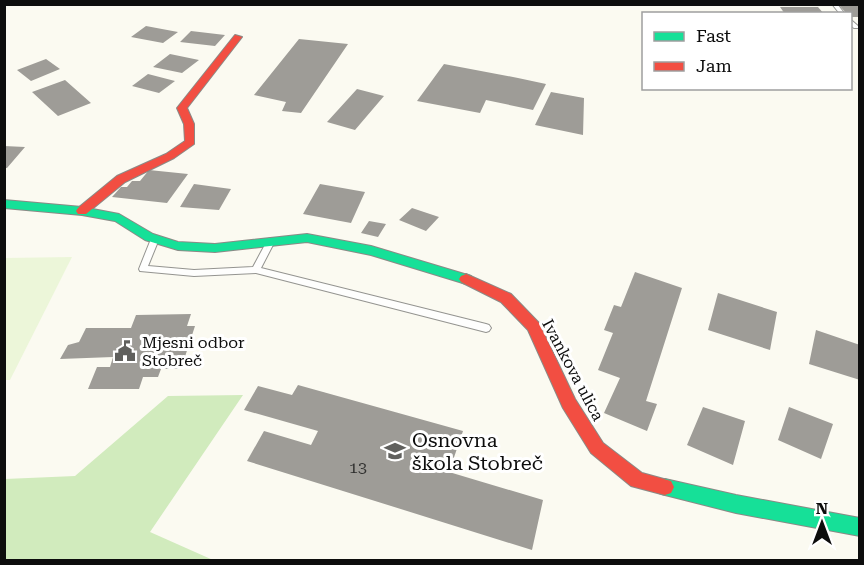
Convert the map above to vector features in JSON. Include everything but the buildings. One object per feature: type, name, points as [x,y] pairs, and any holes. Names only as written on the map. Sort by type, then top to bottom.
[{"type":"street","points":[[82,211],[103,190],[136,171],[175,155],[190,142],[189,124],[182,108],[238,37]]},
{"type":"street","name":"Ivankova ulica","points":[[4,204],[82,211],[119,218],[155,239],[178,246],[215,248],[307,238],[371,251],[470,280],[506,298],[534,327],[569,403],[597,448],[637,480],[736,504],[860,528]]},
{"type":"lane","points":[[852,23],[856,27]]},
{"type":"lane","points":[[155,239],[143,269],[194,273],[256,270],[486,328]]},
{"type":"lane","points":[[256,270],[271,241]]},
{"type":"green space","points":[[72,257],[10,380],[5,380],[5,258]]},
{"type":"green space","points":[[243,395],[150,532],[213,560],[5,560],[5,479],[75,476],[168,396]]},
{"type":"traffic: fast","points":[[4,204],[82,211],[119,218],[149,237],[178,246],[215,248],[307,238],[371,251],[466,279]]},
{"type":"traffic: fast","points":[[665,487],[736,504],[860,527]]},
{"type":"traffic: jam","points":[[82,211],[121,179],[170,156],[190,142],[189,124],[182,108],[238,37]]},
{"type":"traffic: jam","points":[[466,279],[506,298],[534,327],[569,403],[597,448],[637,480],[665,487]]},
{"type":"place","name":"Mjesni odbor Stobreč","points":[[125,351]]},
{"type":"place","name":"Osnovna škola Stobreč","points":[[395,451]]}]
